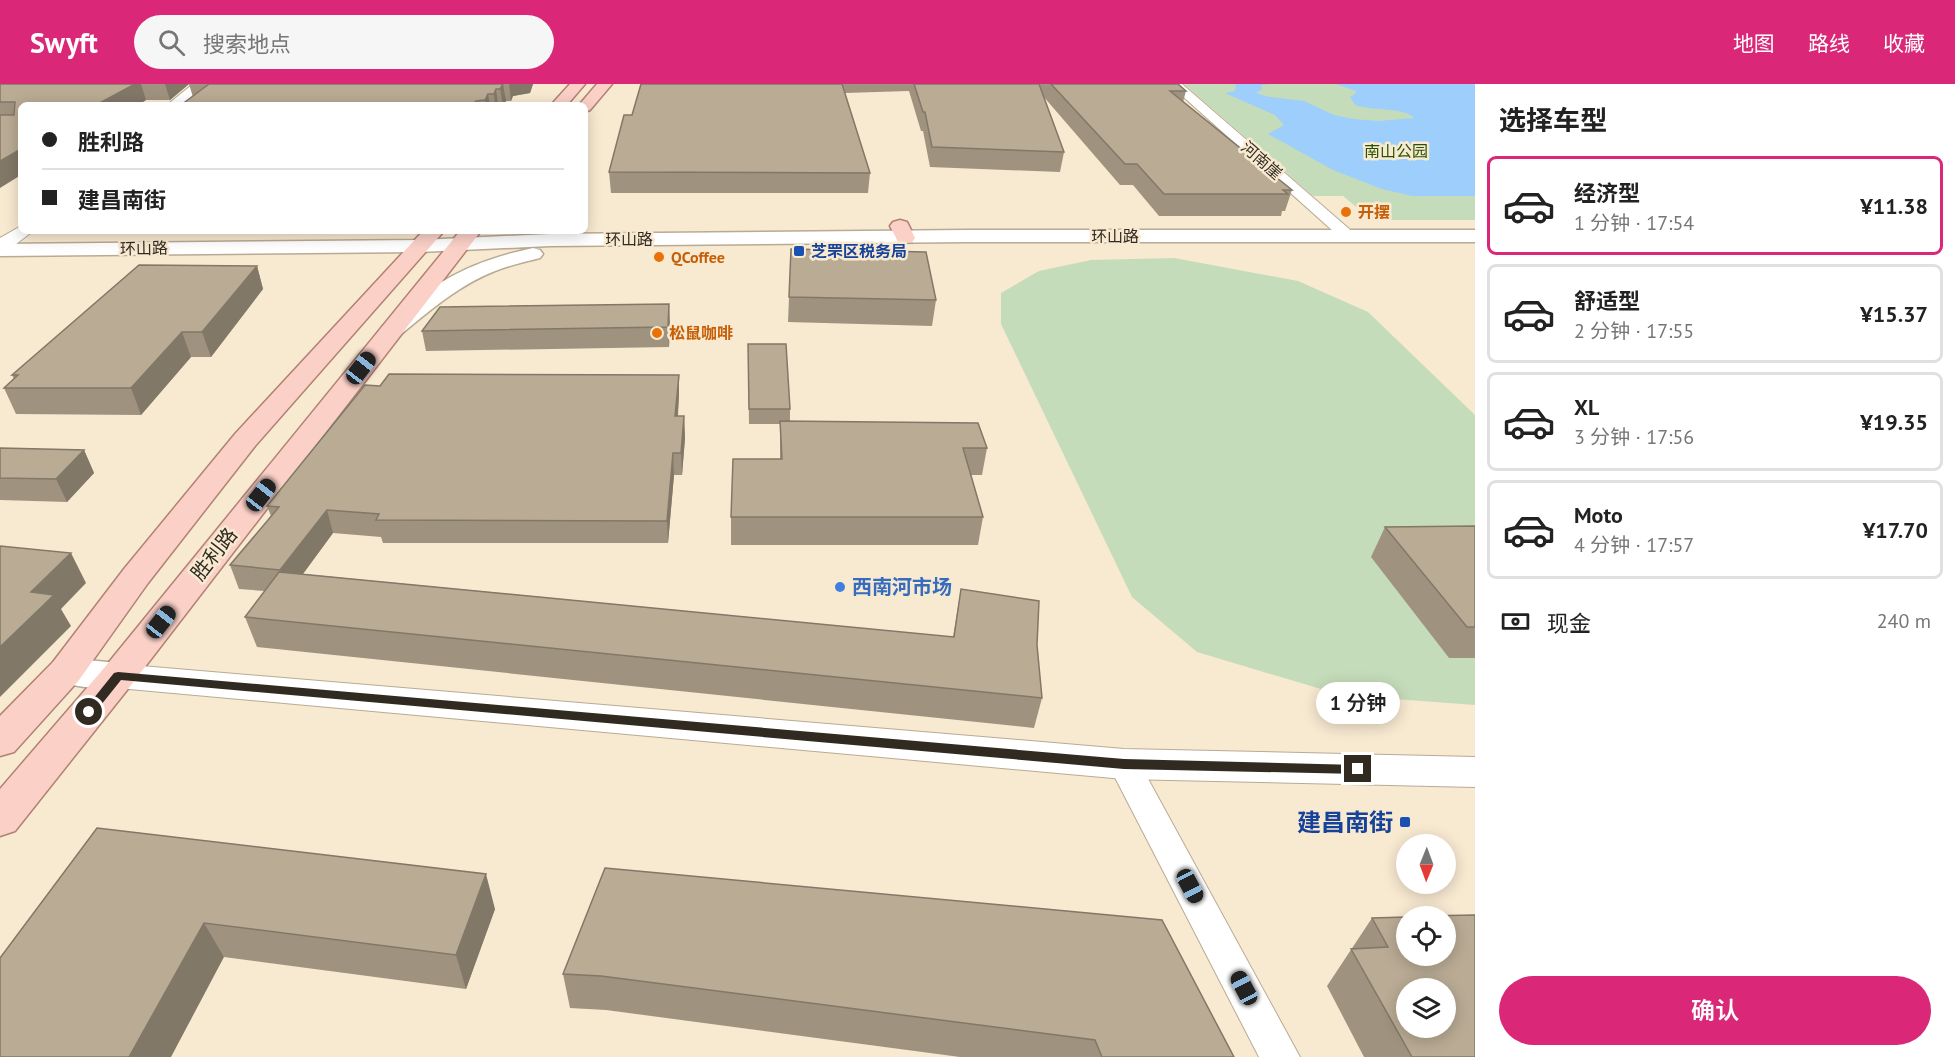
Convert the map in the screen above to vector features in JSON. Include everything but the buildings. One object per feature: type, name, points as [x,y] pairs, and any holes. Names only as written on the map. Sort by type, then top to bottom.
[{"type":"main road","points":[[562,102],[578,84]]},
{"type":"main road","points":[[588,104],[605,84]]},
{"type":"main road","name":"环山路","points":[[588,227],[902,232],[966,236],[1343,231],[1475,225]]},
{"type":"main road","name":"环山路","points":[[1343,231],[1475,236]]},
{"type":"main road","name":"环山路","points":[[150,234],[695,239],[902,232]]},
{"type":"main road","points":[[0,741],[66,671],[136,576],[245,440],[429,236]]},
{"type":"main road","name":"环山路","points":[[0,248],[220,246],[429,236]]},
{"type":"main road","name":"胜利路","points":[[0,819],[118,676],[466,237]]},
{"type":"main road","points":[[390,332],[450,284],[476,269],[508,259],[559,250],[695,239]]},
{"type":"main road","points":[[220,246],[339,254],[362,259],[376,266],[381,272],[381,282],[374,297]]},
{"type":"main road","points":[[66,671],[118,676]]},
{"type":"street","points":[[178,102],[202,84]]},
{"type":"street","points":[[197,102],[220,84]]},
{"type":"street","name":"河南崖","points":[[1175,84],[1343,231]]},
{"type":"street","points":[[0,248],[18,220]]},
{"type":"street","points":[[118,676],[1124,764],[1475,772]]},
{"type":"street","points":[[1124,764],[1280,1057]]},
{"type":"green space","name":"南山公园","points":[[1184,84],[1475,84],[1475,220],[1372,220],[1343,196],[1313,196]]},
{"type":"green space","points":[[1174,258],[1298,281],[1368,312],[1475,415],[1475,705],[1341,695],[1197,652],[1132,597],[1001,324],[1001,293],[1039,271],[1091,260]]},
{"type":"water","name":"南山公园","points":[[1236,84],[1273,84],[1261,85],[1262,89],[1256,93],[1269,97],[1304,101],[1334,115],[1378,121],[1414,118],[1403,112],[1355,105],[1350,97],[1356,91],[1336,84],[1475,84],[1475,196],[1412,196],[1382,189],[1333,170],[1268,134],[1284,125],[1275,115],[1225,93],[1235,91]]},
{"type":"place","name":"开摆","points":[[1346,212]]},
{"type":"place","name":"芝罘区税务局","points":[[799,251]]},
{"type":"place","name":"QCoffee","points":[[659,257]]},
{"type":"place","name":"松鼠咖啡","points":[[657,333]]},
{"type":"place","name":"西南河市场","points":[[840,587]]},
{"type":"place","name":"建昌南街","points":[[1405,822]]},
{"type":"route","points":[[89,712],[118,676],[1124,764],[1358,769]]}]
